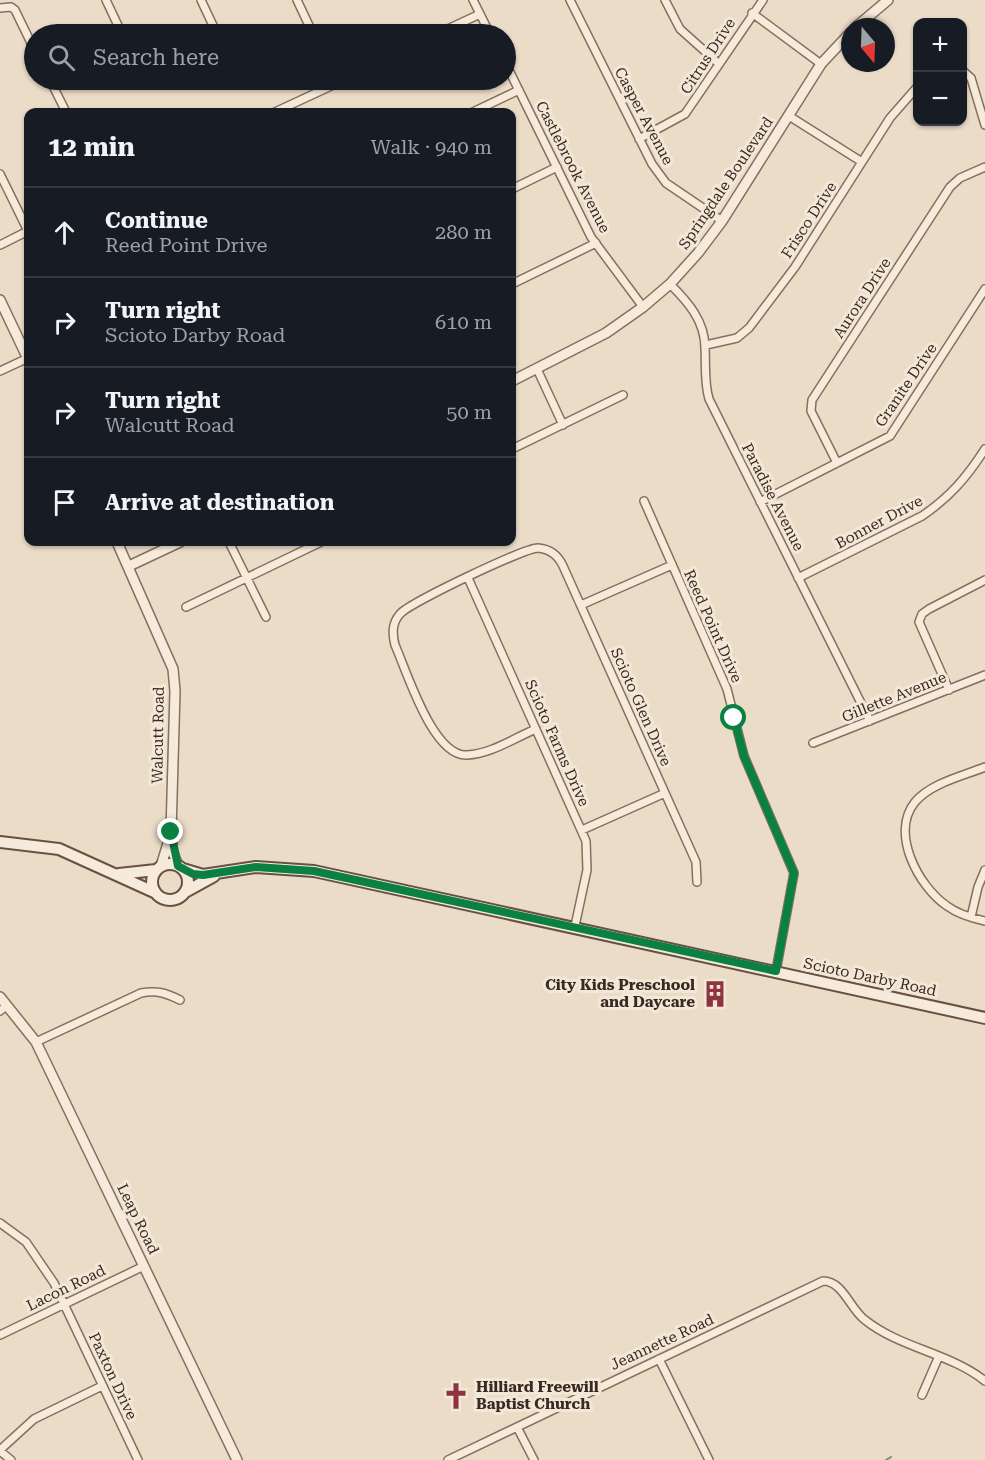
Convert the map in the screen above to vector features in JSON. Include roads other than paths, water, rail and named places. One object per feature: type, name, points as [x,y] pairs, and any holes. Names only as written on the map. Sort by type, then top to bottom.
[{"type":"main road","points":[[0,842],[59,849],[113,874],[143,884],[168,900],[181,897],[188,880],[180,867],[158,868],[142,874],[113,874]]},
{"type":"main road","name":"Scioto Darby Road","points":[[180,867],[193,874],[219,873],[256,867],[293,867],[574,926],[985,1018]]},
{"type":"main road","points":[[154,891],[152,880],[158,868]]},
{"type":"main road","name":"Scioto Darby Road","points":[[185,892],[219,873]]},
{"type":"street","points":[[106,0],[117,24]]},
{"type":"street","points":[[201,0],[213,24]]},
{"type":"street","points":[[297,0],[308,24]]},
{"type":"street","points":[[473,0],[485,24]]},
{"type":"street","name":"Casper Avenue","points":[[570,0],[652,164],[666,183],[722,221]]},
{"type":"street","points":[[665,0],[680,29],[718,63]]},
{"type":"street","name":"Citrus Drive","points":[[639,139],[685,114],[763,0]]},
{"type":"street","points":[[867,18],[888,0]]},
{"type":"street","points":[[0,8],[11,7],[15,10],[24,28]]},
{"type":"street","points":[[752,13],[821,64]]},
{"type":"street","points":[[458,24],[480,14]]},
{"type":"street","name":"Springdale Boulevard","points":[[516,379],[606,333],[643,307],[670,284],[698,253],[722,221],[821,64],[841,43]]},
{"type":"street","points":[[966,72],[971,78],[985,125]]},
{"type":"street","name":"Castlebrook Avenue","points":[[516,84],[596,243],[643,307]]},
{"type":"street","points":[[55,90],[64,108]]},
{"type":"street","points":[[283,108],[320,90]]},
{"type":"street","points":[[481,108],[519,90]]},
{"type":"street","name":"Frisco Drive","points":[[706,345],[737,338],[749,328],[795,267],[890,118],[913,92]]},
{"type":"street","points":[[789,116],[862,162]]},
{"type":"street","points":[[516,187],[557,167]]},
{"type":"street","name":"Aurora Drive","points":[[837,463],[812,415],[812,400],[950,187],[960,178],[985,167]]},
{"type":"street","points":[[0,174],[24,223]]},
{"type":"street","points":[[0,245],[24,233]]},
{"type":"street","points":[[516,282],[596,243]]},
{"type":"street","name":"Paradise Avenue","points":[[670,284],[690,304],[699,322],[706,345],[705,386],[709,399],[870,721]]},
{"type":"street","name":"Granite Drive","points":[[760,502],[890,436],[985,289]]},
{"type":"street","points":[[0,300],[24,351]]},
{"type":"street","points":[[0,371],[24,361]]},
{"type":"street","points":[[537,369],[563,425]]},
{"type":"street","points":[[516,447],[623,396]]},
{"type":"street","name":"Bonner Drive","points":[[798,578],[922,516],[940,504],[970,474],[985,449]]},
{"type":"street","name":"Reed Point Drive","points":[[644,501],[727,689],[744,756],[794,873],[776,971]]},
{"type":"street","name":"Walcutt Road","points":[[119,546],[171,662],[174,677],[171,832],[180,867]]},
{"type":"street","points":[[129,566],[172,546]]},
{"type":"street","points":[[231,546],[266,617]]},
{"type":"street","points":[[186,607],[313,546]]},
{"type":"street","name":"Scioto Glen Drive","points":[[468,578],[531,549],[547,550],[561,561],[696,862],[697,882]]},
{"type":"street","points":[[581,605],[672,565]]},
{"type":"street","points":[[468,578],[409,606],[394,622],[394,645],[434,734],[447,748],[464,755],[483,752],[536,729]]},
{"type":"street","name":"Scioto Farms Drive","points":[[468,578],[586,841],[587,863],[574,926]]},
{"type":"street","points":[[949,690],[919,622],[922,614],[929,609],[985,580]]},
{"type":"street","name":"Gillette Avenue","points":[[813,743],[985,675]]},
{"type":"street","points":[[985,767],[925,793],[917,800],[908,814],[906,842],[919,875],[941,901],[971,918],[985,921]]},
{"type":"street","points":[[582,830],[665,792]]},
{"type":"street","name":"Walcutt Road","points":[[158,868],[171,832]]},
{"type":"street","points":[[971,918],[978,887],[985,870]]},
{"type":"street","points":[[36,1042],[141,993],[153,991],[180,1000]]},
{"type":"street","name":"Leap Road","points":[[2,1004],[36,1042],[237,1460]]},
{"type":"street","name":"Paxton Drive","points":[[0,1223],[31,1250],[54,1283],[138,1460]]},
{"type":"street","name":"Lacon Road","points":[[0,1335],[144,1266]]},
{"type":"street","name":"Jeannette Road","points":[[448,1460],[823,1281],[837,1285],[857,1312],[876,1328],[939,1356]]},
{"type":"street","points":[[922,1395],[939,1356],[968,1369],[985,1381]]},
{"type":"street","points":[[658,1359],[709,1460]]},
{"type":"street","points":[[11,1460],[0,1450],[34,1419],[102,1386]]},
{"type":"street","points":[[517,1427],[534,1460]]},
{"type":"waterway","points":[[886,1460],[891,1457]]},
{"type":"place","name":"City Kids Preschool and Daycare","points":[[715,994]]},
{"type":"place","name":"Hilliard Freewill Baptist Church","points":[[456,1396]]}]
